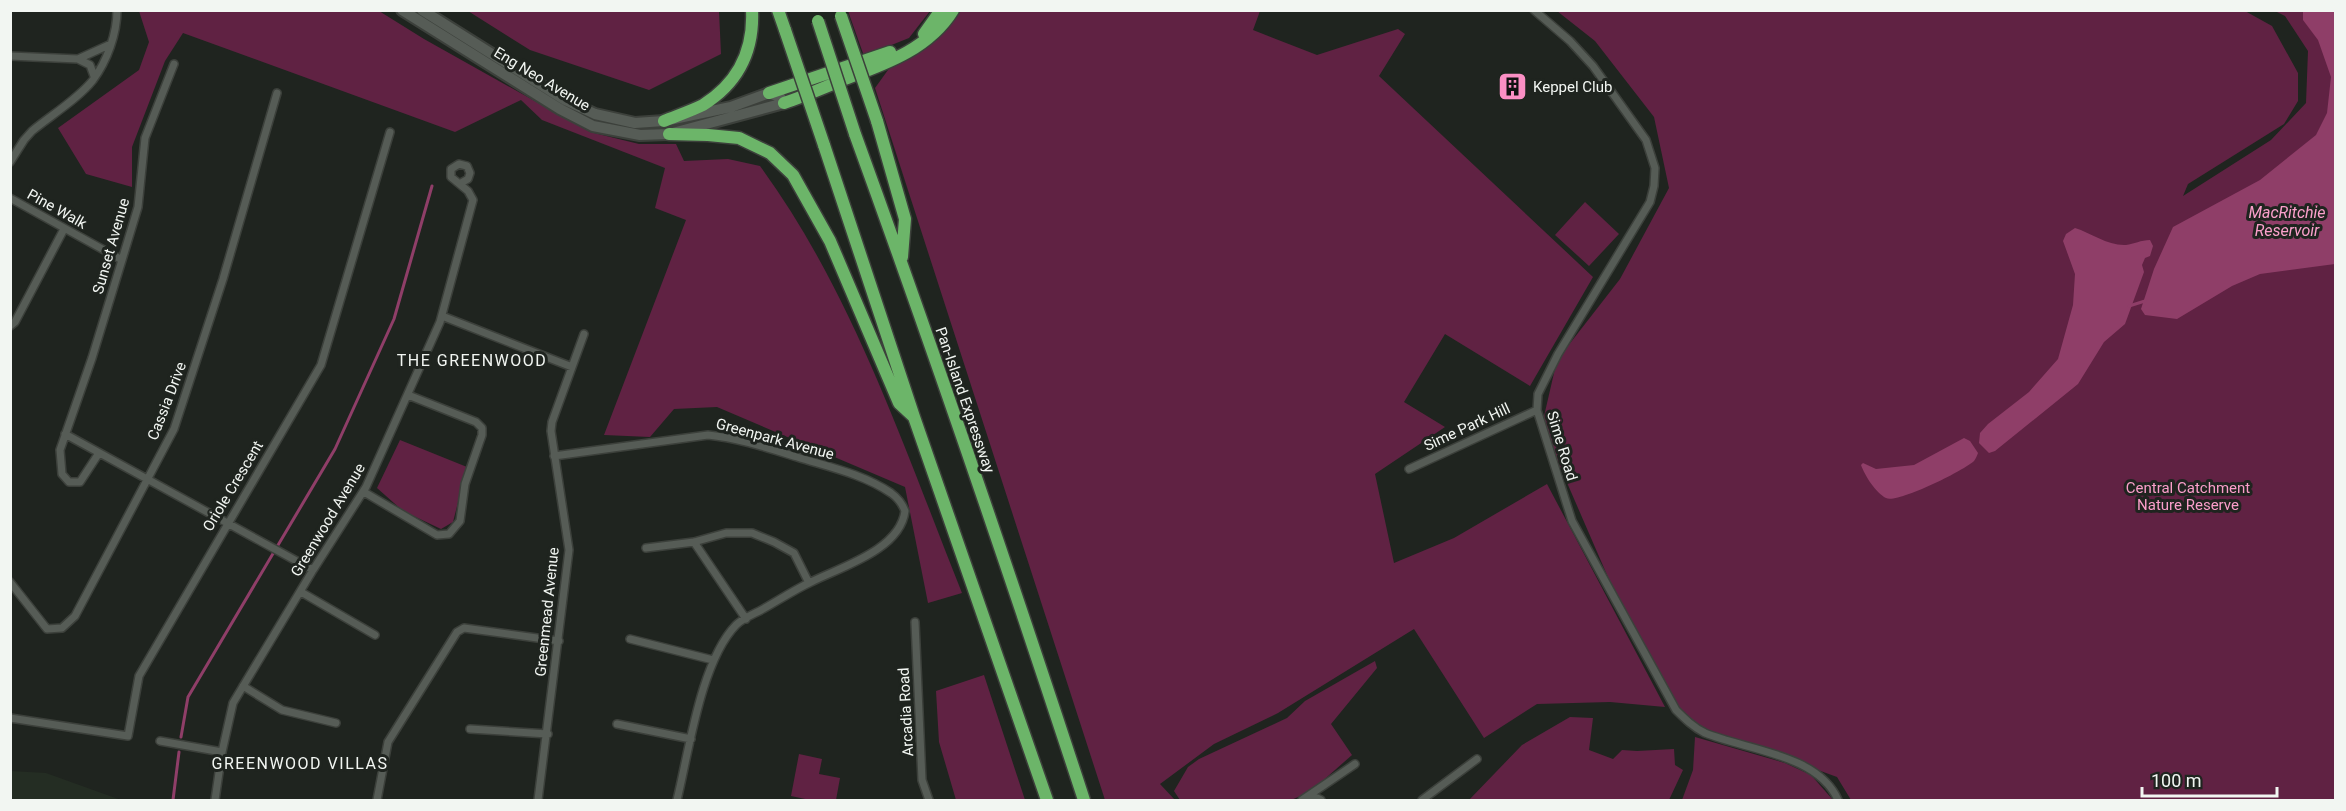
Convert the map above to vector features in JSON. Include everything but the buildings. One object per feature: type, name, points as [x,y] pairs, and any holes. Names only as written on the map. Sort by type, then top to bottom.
[{"type":"highway","points":[[664,121],[702,105],[722,90],[737,72],[749,52],[752,10]]},
{"type":"highway","points":[[778,10],[914,417],[1047,801]]},
{"type":"highway","points":[[769,93],[914,42],[925,33],[941,10]]},
{"type":"highway","points":[[784,103],[903,56],[931,36],[952,10]]},
{"type":"highway","points":[[841,13],[877,121],[905,219],[902,263]]},
{"type":"highway","name":"Pan-Island Expressway","points":[[816,16],[1024,617],[1084,801]]},
{"type":"highway","points":[[669,135],[739,138],[770,153],[793,175],[830,241],[899,403],[914,417]]},
{"type":"main road","name":"Eng Neo Avenue","points":[[402,10],[560,109],[593,126],[640,135],[669,135],[784,103]]},
{"type":"main road","name":"Eng Neo Avenue","points":[[422,10],[565,100],[595,114],[635,123],[664,121],[731,107],[769,93]]},
{"type":"main road","points":[[769,93],[780,97],[784,103]]},
{"type":"street","points":[[10,162],[32,131],[94,78],[111,44],[116,28],[117,10]]},
{"type":"street","name":"Sime Road","points":[[1534,10],[1578,49],[1596,69],[1646,140],[1655,168],[1650,202],[1558,354],[1538,394],[1537,410],[1572,521],[1676,710],[1689,724],[1706,733],[1786,758],[1812,771],[1827,784],[1838,801]]},
{"type":"street","points":[[78,59],[111,44]]},
{"type":"street","points":[[10,56],[78,59],[90,65],[94,78]]},
{"type":"street","name":"Sunset Avenue","points":[[99,453],[83,479],[76,483],[69,482],[62,474],[59,458],[65,434],[92,358],[138,207],[145,138],[174,64]]},
{"type":"street","name":"Cassia Drive","points":[[10,582],[47,629],[57,630],[69,624],[75,616],[174,429],[223,279],[278,93]]},
{"type":"street","name":"Oriole Crescent","points":[[10,718],[128,736],[139,676],[321,365],[390,132]]},
{"type":"street","name":"Greenwood Avenue","points":[[215,801],[231,709],[313,570],[364,492],[442,316],[473,200],[461,183]]},
{"type":"street","name":"Pine Walk","points":[[10,198],[123,260]]},
{"type":"street","points":[[10,326],[15,322],[64,229]]},
{"type":"street","points":[[442,316],[572,367]]},
{"type":"street","name":"Greenmead Avenue","points":[[538,801],[569,550],[554,456],[552,422],[584,334]]},
{"type":"street","points":[[364,492],[437,536],[449,534],[455,530],[460,521],[465,484],[482,435],[482,428],[476,422],[408,395]]},
{"type":"street","name":"Sime Park Hill","points":[[1408,469],[1537,410]]},
{"type":"street","points":[[65,434],[228,521],[313,570]]},
{"type":"street","name":"Greenpark Avenue","points":[[554,456],[708,435],[718,436],[762,446],[859,476],[897,498],[905,511],[898,528],[886,543],[859,560],[809,583]]},
{"type":"street","points":[[646,548],[694,542],[726,533],[752,533],[794,554],[809,583],[735,626],[713,660],[677,801]]},
{"type":"street","points":[[694,542],[746,618]]},
{"type":"street","points":[[301,592],[375,635]]},
{"type":"street","name":"Arcadia Road","points":[[915,622],[922,780],[929,801]]},
{"type":"street","points":[[376,801],[388,742],[458,632],[464,628],[559,641]]},
{"type":"street","points":[[630,639],[713,660]]},
{"type":"street","points":[[243,686],[292,714],[336,723]]},
{"type":"street","points":[[617,724],[691,739]]},
{"type":"street","points":[[470,729],[548,734]]},
{"type":"street","points":[[160,741],[222,752]]},
{"type":"street","points":[[1422,801],[1477,759]]},
{"type":"street","points":[[1302,801],[1355,764]]},
{"type":"street","points":[[1311,795],[1321,801]]},
{"type":"shaded area","points":[[10,771],[46,773],[121,800],[11,800]]},
{"type":"green space","points":[[139,11],[379,11],[424,39],[590,132],[639,144],[676,144],[684,161],[728,159],[760,166],[793,215],[823,266],[849,319],[897,428],[962,593],[928,603],[905,487],[717,407],[674,409],[650,437],[604,435],[686,220],[655,208],[665,168],[542,120],[521,100],[455,132],[183,33],[165,61],[132,147],[132,187],[86,174],[58,128],[139,70],[149,42]]},
{"type":"green space","points":[[468,11],[719,11],[721,54],[649,90],[530,50]]},
{"type":"green space","points":[[848,11],[930,11],[909,38],[864,56]]},
{"type":"green space","points":[[954,11],[1260,11],[1253,30],[1317,55],[1398,29],[1405,34],[1379,76],[1593,277],[1530,386],[1445,334],[1404,402],[1445,427],[1375,474],[1394,563],[1454,538],[1547,484],[1665,707],[1610,702],[1537,704],[1484,738],[1414,629],[1278,713],[1214,744],[1160,784],[1175,800],[1105,800],[875,88],[893,63]]},
{"type":"green space","name":"Central Catchment Nature Reserve","points":[[1557,11],[2245,11],[2272,26],[2298,73],[2298,101],[2284,124],[2188,184],[2183,196],[2271,140],[2306,103],[2308,51],[2285,16],[2275,11],[2335,11],[2335,800],[1851,800],[1837,777],[1687,722],[1656,673],[1614,591],[1542,425],[1557,360],[1620,279],[1669,188],[1654,117],[1595,41]]},
{"type":"green space","points":[[1585,202],[1619,234],[1589,266],[1555,235]]},
{"type":"green space","points":[[400,440],[467,467],[453,522],[441,529],[403,511],[377,488]]},
{"type":"green space","points":[[1375,661],[1377,668],[1331,724],[1352,755],[1310,792],[1291,800],[1180,800],[1174,791],[1188,767],[1199,759],[1287,718],[1305,701]]},
{"type":"green space","points":[[984,675],[1025,800],[956,800],[939,742],[936,691]]},
{"type":"green space","points":[[1570,717],[1593,718],[1589,750],[1613,759],[1622,750],[1674,749],[1675,765],[1683,770],[1669,800],[1469,800],[1522,745]]},
{"type":"green space","points":[[1695,737],[1785,763],[1811,775],[1833,800],[1682,800],[1693,770]]},
{"type":"green space","points":[[799,754],[822,759],[819,774],[840,778],[836,800],[810,800],[791,796]]},
{"type":"water","name":"MacRitchie Reservoir","points":[[2303,11],[2335,11],[2335,264],[2260,274],[2232,286],[2177,319],[2145,315],[2141,309],[2154,269],[2173,227],[2260,180],[2316,135],[2327,113],[2331,77],[2318,40],[2303,20]]},
{"type":"water","points":[[2075,228],[2119,245],[2150,240],[2153,246],[2150,256],[2145,258],[2142,265],[2144,272],[2125,324],[2104,342],[2078,384],[1995,451],[1989,453],[1979,443],[1980,433],[2029,392],[2058,359],[2073,305],[2075,274],[2063,241],[2066,234]]},
{"type":"water","points":[[1964,438],[1970,441],[1978,453],[1974,461],[1916,492],[1892,499],[1878,492],[1861,465],[1863,463],[1876,469],[1914,465]]},
{"type":"waterway","points":[[181,737],[188,697],[335,449],[394,319],[432,186]]},
{"type":"waterway","points":[[2129,306],[2145,301]]},
{"type":"waterway","points":[[173,800],[179,752]]},
{"type":"place","name":"Keppel Club","points":[[1512,87]]},
{"type":"district","name":"THE GREENWOOD","points":[[472,360]]},
{"type":"district","name":"GREENWOOD VILLAS","points":[[300,763]]}]
